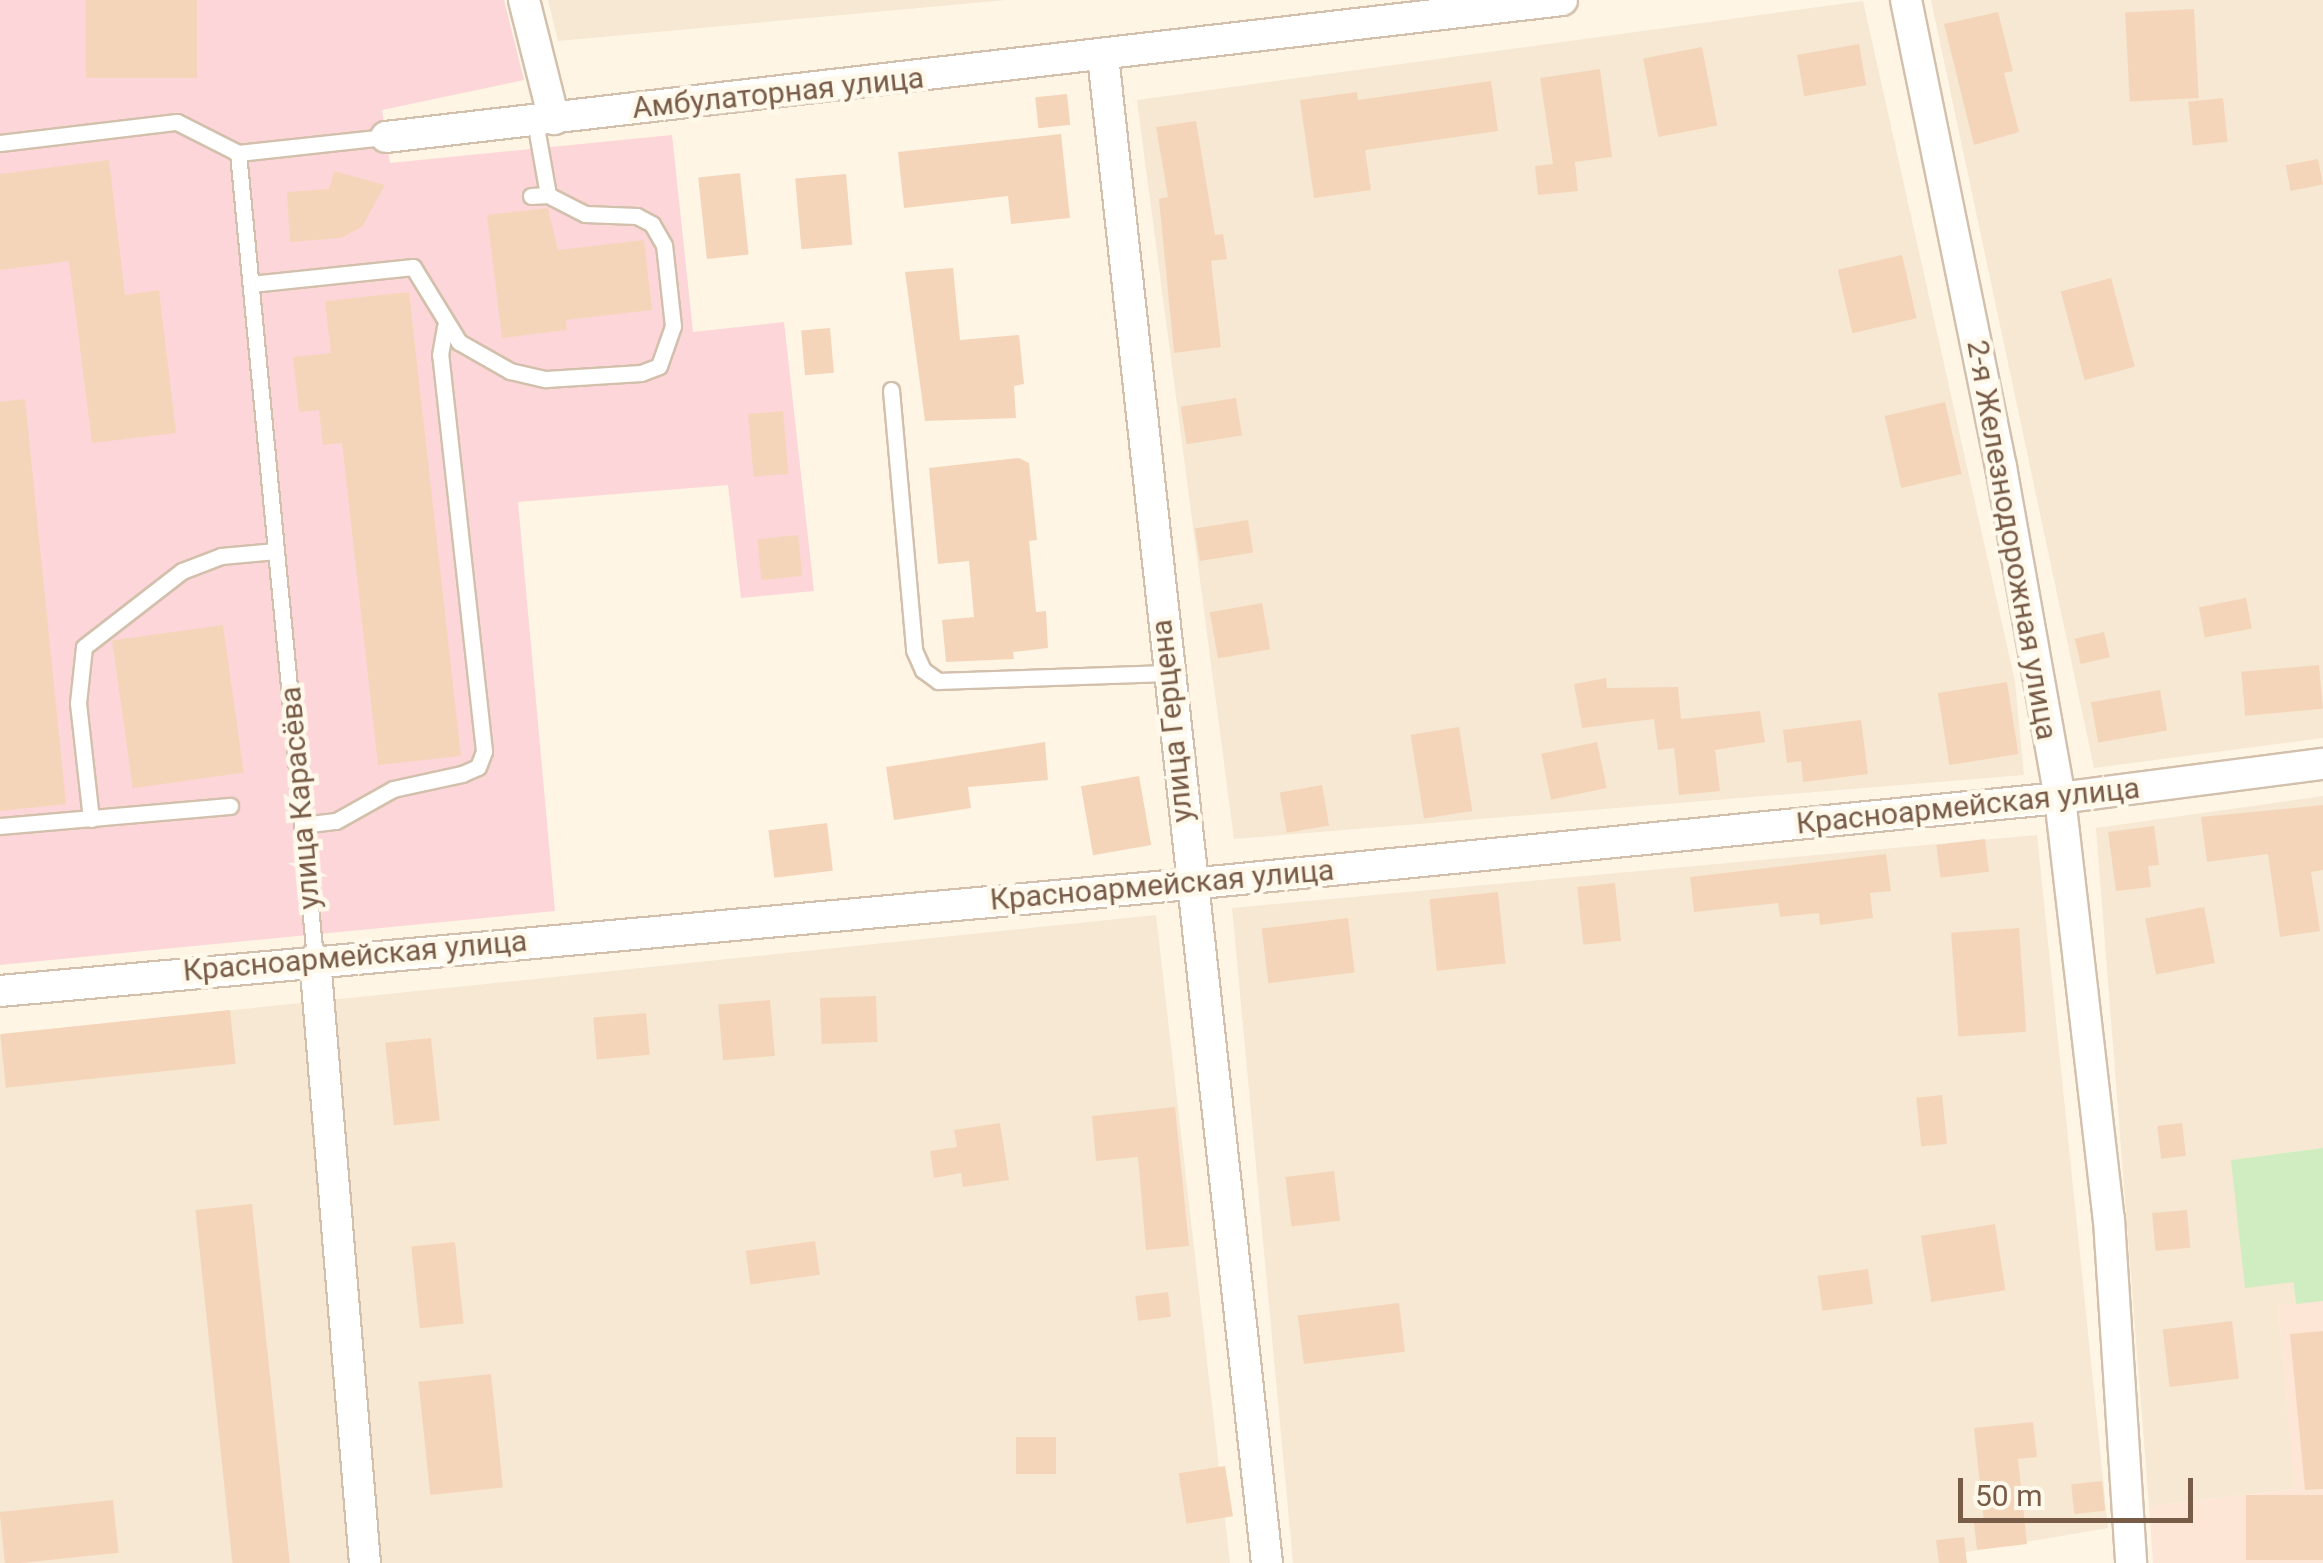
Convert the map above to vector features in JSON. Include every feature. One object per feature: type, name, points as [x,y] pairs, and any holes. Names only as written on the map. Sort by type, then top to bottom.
[{"type":"street","points":[[524,0],[544,120]]},
{"type":"street","name":"Амбулаторная улица","points":[[386,138],[1562,0]]},
{"type":"street","name":"2-я Железнодорожная улица","points":[[1906,0],[2002,466],[2060,798],[2109,1220],[2131,1563]]},
{"type":"street","name":"улица Герцена","points":[[1103,56],[1167,673],[1267,1563]]},
{"type":"street","name":"Красноармейская улица","points":[[0,991],[315,959],[1190,884],[2060,798],[2323,764]]},
{"type":"street","name":"улица Карасёва","points":[[315,959],[365,1563]]},
{"type":"lane","points":[[251,284],[413,267],[445,326],[476,356],[546,379],[641,373],[660,366],[673,326],[664,245],[652,224],[638,216],[586,214],[539,196],[544,120]]},
{"type":"lane","points":[[0,142],[177,122],[238,153]]},
{"type":"lane","name":"Амбулаторная улица","points":[[238,153],[386,138]]},
{"type":"lane","name":"улица Карасёва","points":[[238,153],[315,959]]},
{"type":"lane","points":[[302,825],[336,821],[393,789],[462,774],[478,767],[484,751],[440,355],[445,326]]},
{"type":"lane","points":[[890,390],[914,650],[922,670],[938,680],[1167,673]]},
{"type":"lane","points":[[91,819],[78,703],[84,646],[182,571],[222,556],[276,551]]},
{"type":"lane","points":[[0,826],[230,806]]},
{"type":"shaded area","points":[[0,0],[504,0],[524,80],[382,110],[390,163],[672,135],[693,332],[784,322],[814,591],[741,598],[728,485],[518,502],[555,911],[0,965]]},
{"type":"shaded area","points":[[548,0],[1006,0],[558,41]]},
{"type":"shaded area","points":[[1931,0],[2323,0],[2323,738],[2094,768]]},
{"type":"shaded area","points":[[1863,1],[2015,682],[2024,775],[1234,839],[1137,100]]},
{"type":"shaded area","points":[[2323,796],[2323,1148],[2231,1160],[2293,1282],[2296,1304],[2278,1306],[2295,1489],[2149,1506],[2096,828]]},
{"type":"shaded area","points":[[2037,835],[2108,1528],[1961,1553],[1962,1563],[1293,1563],[1232,908]]},
{"type":"shaded area","points":[[1156,915],[1230,1563],[0,1563],[0,1034]]},
{"type":"shaded area","points":[[2323,1301],[2323,1563],[2153,1563],[2149,1506],[2294,1489],[2278,1305]]},
{"type":"green space","points":[[2323,1148],[2323,1301],[2296,1304],[2293,1282],[2245,1288],[2231,1160]]},
{"type":"building","points":[[86,0],[197,0],[197,78],[86,78]]},
{"type":"building","points":[[2194,9],[2199,98],[2130,101],[2125,13]]},
{"type":"building","points":[[1998,12],[2013,71],[2004,73],[2019,132],[1974,145],[1944,24]]},
{"type":"building","points":[[1859,44],[1866,85],[1804,96],[1797,55]]},
{"type":"building","points":[[1702,47],[1717,126],[1658,137],[1643,58]]},
{"type":"building","points":[[1600,69],[1612,157],[1575,162],[1578,191],[1538,195],[1535,166],[1553,164],[1540,78]]},
{"type":"building","points":[[1491,81],[1498,131],[1365,150],[1371,190],[1314,198],[1300,100],[1357,92],[1358,100]]},
{"type":"building","points":[[1067,94],[1070,125],[1038,128],[1035,97]]},
{"type":"building","points":[[2223,98],[2228,142],[2193,145],[2188,102]]},
{"type":"building","points":[[1196,121],[1215,235],[1223,234],[1227,259],[1211,261],[1221,347],[1174,353],[1159,199],[1168,197],[1156,127]]},
{"type":"building","points":[[1061,134],[1070,218],[1011,224],[1008,196],[904,208],[898,152]]},
{"type":"building","points":[[2318,159],[2323,185],[2291,191],[2286,165]]},
{"type":"building","points":[[109,160],[125,295],[159,290],[176,433],[92,443],[69,261],[0,270],[0,174]]},
{"type":"building","points":[[334,171],[385,185],[362,227],[341,238],[290,242],[287,192],[329,189]]},
{"type":"building","points":[[740,173],[749,255],[707,259],[698,177]]},
{"type":"building","points":[[846,174],[852,245],[801,249],[795,178]]},
{"type":"building","points":[[548,208],[558,250],[644,240],[652,310],[566,320],[567,330],[502,338],[487,215]]},
{"type":"building","points":[[1902,255],[1917,318],[1852,333],[1838,270]]},
{"type":"building","points":[[953,268],[960,340],[1019,335],[1024,384],[1014,386],[1016,418],[925,421],[905,272]]},
{"type":"building","points":[[2111,278],[2135,367],[2085,380],[2061,291]]},
{"type":"building","points":[[409,292],[461,756],[378,765],[342,443],[323,445],[319,410],[299,412],[293,357],[331,353],[325,301]]},
{"type":"building","points":[[830,328],[834,373],[805,375],[801,331]]},
{"type":"building","points":[[1236,398],[1242,436],[1187,444],[1181,407]]},
{"type":"building","points":[[25,399],[66,804],[0,811],[0,402]]},
{"type":"building","points":[[1945,402],[1962,474],[1901,488],[1885,416]]},
{"type":"building","points":[[783,411],[788,474],[754,477],[748,414]]},
{"type":"building","points":[[1019,458],[1029,463],[1037,540],[1029,541],[1036,612],[1046,611],[1048,648],[1013,652],[1014,659],[946,662],[942,620],[974,617],[969,561],[938,564],[929,468]]},
{"type":"building","points":[[1248,520],[1253,553],[1200,561],[1195,528]]},
{"type":"building","points":[[798,535],[802,576],[762,580],[757,539]]},
{"type":"building","points":[[2246,598],[2252,628],[2205,638],[2199,607]]},
{"type":"building","points":[[1262,603],[1270,649],[1218,658],[1210,612]]},
{"type":"building","points":[[223,625],[244,773],[133,788],[112,641]]},
{"type":"building","points":[[2104,632],[2110,657],[2081,664],[2075,639]]},
{"type":"building","points":[[2319,665],[2323,709],[2245,716],[2241,672]]},
{"type":"building","points":[[1606,678],[1607,688],[1678,687],[1681,719],[1760,711],[1765,742],[1715,750],[1720,791],[1679,795],[1674,748],[1658,750],[1654,719],[1582,728],[1574,684]]},
{"type":"building","points":[[2007,682],[2018,754],[1949,765],[1938,693]]},
{"type":"building","points":[[2160,690],[2167,730],[2098,743],[2091,702]]},
{"type":"building","points":[[1861,720],[1868,774],[1803,782],[1801,761],[1787,763],[1783,730]]},
{"type":"building","points":[[1459,727],[1472,811],[1424,819],[1411,735]]},
{"type":"building","points":[[1045,742],[1048,780],[968,787],[971,808],[894,820],[886,767]]},
{"type":"building","points":[[1597,742],[1607,788],[1551,800],[1541,754]]},
{"type":"building","points":[[1139,776],[1151,845],[1093,855],[1081,786]]},
{"type":"building","points":[[1322,785],[1329,825],[1287,833],[1280,792]]},
{"type":"building","points":[[2323,805],[2323,870],[2311,872],[2320,931],[2280,937],[2268,854],[2207,862],[2201,817]]},
{"type":"building","points":[[827,823],[833,871],[774,878],[768,830]]},
{"type":"building","points":[[2154,826],[2159,865],[2148,866],[2151,887],[2116,891],[2108,832]]},
{"type":"building","points":[[1985,839],[1989,872],[1940,878],[1936,845]]},
{"type":"building","points":[[1886,854],[1891,891],[1870,893],[1873,918],[1820,925],[1819,913],[1780,917],[1778,903],[1694,912],[1690,877]]},
{"type":"building","points":[[1615,883],[1621,941],[1583,945],[1577,887]]},
{"type":"building","points":[[1498,892],[1506,964],[1437,971],[1429,899]]},
{"type":"building","points":[[2204,907],[2215,963],[2156,974],[2145,918]]},
{"type":"building","points":[[1348,918],[1355,973],[1268,983],[1262,929]]},
{"type":"building","points":[[2019,928],[2026,1032],[1958,1036],[1951,933]]},
{"type":"building","points":[[876,996],[878,1042],[822,1044],[820,998]]},
{"type":"building","points":[[770,1000],[775,1056],[723,1060],[718,1005]]},
{"type":"building","points":[[230,1010],[236,1064],[6,1088],[0,1034]]},
{"type":"building","points":[[646,1013],[650,1055],[597,1059],[593,1018]]},
{"type":"building","points":[[431,1038],[440,1121],[394,1125],[385,1043]]},
{"type":"building","points":[[1942,1095],[1947,1144],[1921,1146],[1916,1098]]},
{"type":"building","points":[[1175,1107],[1189,1246],[1146,1250],[1138,1157],[1096,1161],[1092,1116]]},
{"type":"building","points":[[1000,1123],[1009,1180],[963,1187],[961,1173],[934,1178],[930,1151],[957,1147],[954,1130]]},
{"type":"building","points":[[2182,1123],[2186,1156],[2161,1159],[2157,1126]]},
{"type":"building","points":[[1334,1171],[1340,1221],[1291,1227],[1285,1177]]},
{"type":"building","points":[[252,1204],[290,1563],[232,1563],[195,1210]]},
{"type":"building","points":[[2187,1210],[2190,1248],[2155,1251],[2152,1213]]},
{"type":"building","points":[[1995,1224],[2005,1290],[1931,1302],[1921,1236]]},
{"type":"building","points":[[815,1241],[820,1275],[750,1284],[746,1251]]},
{"type":"building","points":[[455,1242],[464,1324],[420,1328],[411,1247]]},
{"type":"building","points":[[1868,1269],[1873,1304],[1822,1311],[1817,1276]]},
{"type":"building","points":[[1168,1292],[1171,1317],[1138,1321],[1135,1296]]},
{"type":"building","points":[[1399,1303],[1405,1352],[1304,1364],[1298,1315]]},
{"type":"building","points":[[2232,1321],[2239,1379],[2170,1387],[2163,1330]]},
{"type":"building","points":[[2323,1331],[2323,1489],[2305,1490],[2290,1334]]},
{"type":"building","points":[[491,1374],[503,1487],[430,1495],[418,1382]]},
{"type":"building","points":[[2033,1422],[2037,1457],[2018,1459],[2027,1544],[1977,1550],[1974,1523],[1984,1522],[1974,1428]]},
{"type":"building","points":[[1016,1437],[1056,1437],[1056,1474],[1016,1474]]},
{"type":"building","points":[[1225,1466],[1233,1516],[1187,1524],[1179,1473]]},
{"type":"building","points":[[2102,1481],[2105,1511],[2074,1514],[2071,1484]]},
{"type":"building","points":[[2246,1495],[2323,1495],[2323,1560],[2246,1560]]},
{"type":"building","points":[[113,1500],[119,1553],[5,1563],[0,1512]]},
{"type":"building","points":[[1964,1537],[1967,1563],[1939,1563],[1936,1540]]}]
